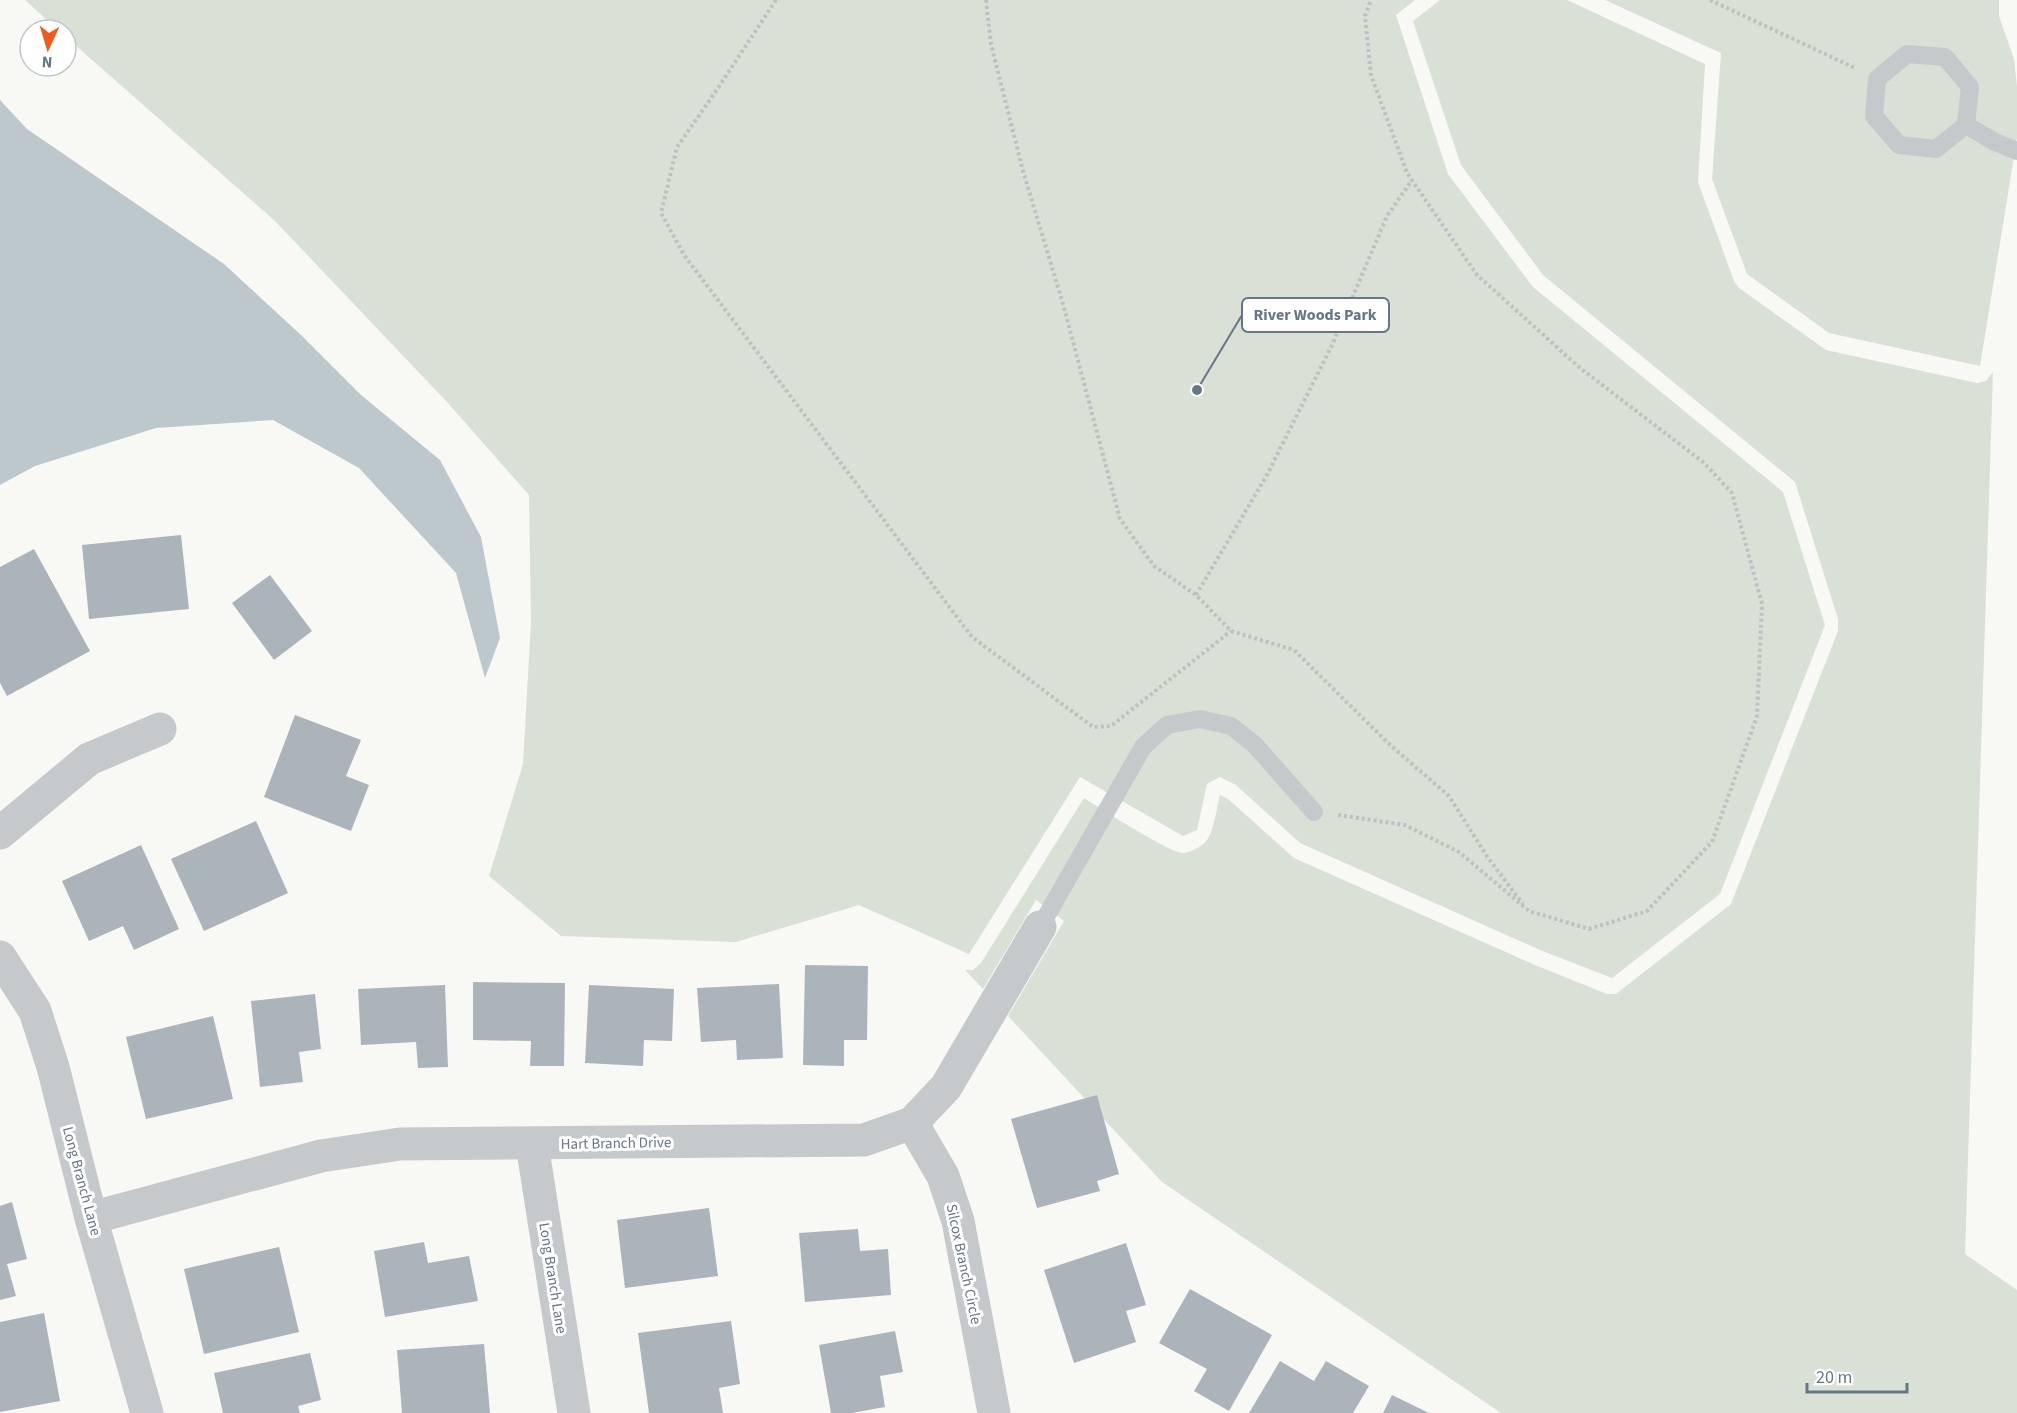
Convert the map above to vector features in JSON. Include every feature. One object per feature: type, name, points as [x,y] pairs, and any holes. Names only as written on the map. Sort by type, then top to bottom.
[{"type":"street","points":[[0,833],[89,759],[160,729]]},
{"type":"street","name":"Hart Branch Drive","points":[[91,1218],[321,1156],[400,1143],[532,1144],[864,1140],[912,1123],[946,1087],[1040,927]]},
{"type":"street","name":"Long Branch Lane","points":[[0,957],[35,1011],[53,1067],[91,1218],[147,1413]]},
{"type":"street","name":"Silcox Branch Circle","points":[[912,1123],[943,1176],[958,1221],[994,1413]]},
{"type":"street","name":"Long Branch Lane","points":[[532,1144],[574,1413]]},
{"type":"lane","points":[[1906,54],[1945,57],[1970,87],[1966,125],[1936,149],[1899,145],[1874,116],[1877,79],[1906,54]]},
{"type":"lane","points":[[1966,125],[1995,142],[2017,151]]},
{"type":"lane","points":[[1040,927],[1143,747],[1167,725],[1200,719],[1231,726],[1255,746],[1314,812]]},
{"type":"path","points":[[776,0],[676,147],[661,213],[684,255],[972,637],[1092,727],[1111,726],[1231,631]]},
{"type":"path","points":[[986,0],[991,44],[1023,171],[1066,315],[1120,519],[1154,566],[1196,595],[1231,631],[1294,650],[1388,743],[1449,796],[1488,858],[1529,911]]},
{"type":"path","points":[[1314,812],[1405,825],[1459,852],[1529,911],[1589,928],[1647,911],[1712,842],[1757,716],[1762,604],[1732,494],[1703,462],[1580,368],[1477,275],[1407,172],[1371,75],[1365,16],[1371,0]]},
{"type":"path","points":[[1710,0],[1877,79]]},
{"type":"path","points":[[1196,595],[1267,475],[1333,343],[1387,216],[1412,180]]},
{"type":"shaded area","points":[[25,0],[1415,0],[1396,15],[1448,174],[1533,287],[1783,492],[1825,625],[1720,894],[1612,978],[1540,950],[1300,843],[1236,785],[1220,777],[1207,784],[1197,830],[1183,836],[1080,777],[969,954],[859,905],[736,942],[561,936],[489,876],[523,764],[531,622],[529,495],[447,402],[275,221],[78,48],[78,18],[45,18]]},
{"type":"shaded area","points":[[1440,0],[1567,0],[1705,64],[1698,182],[1734,281],[1739,288],[1826,350],[1977,383],[1986,381],[1993,372],[1965,1254],[2017,1290],[2017,1413],[1501,1413],[1162,1182],[1008,1016],[1064,921],[1036,900],[983,989],[965,970],[973,970],[981,963],[1084,798],[1150,838],[1183,853],[1196,849],[1207,840],[1220,795],[1228,799],[1294,858],[1535,965],[1607,994],[1616,994],[1731,904],[1838,631],[1838,619],[1795,482],[1543,275],[1461,165],[1413,21]]},
{"type":"shaded area","points":[[1605,0],[1999,0],[1999,16],[2014,59],[2017,87],[2017,138],[1980,366],[1829,333],[1747,274],[1712,179],[1721,53]]},
{"type":"shaded area","points":[[0,100],[27,129],[224,264],[301,335],[361,395],[440,460],[481,537],[500,638],[485,678],[456,573],[359,468],[273,420],[156,428],[35,466],[0,485]]},
{"type":"building","points":[[181,535],[189,609],[89,619],[82,545]]},
{"type":"building","points":[[34,549],[90,651],[7,696],[0,683],[0,567]]},
{"type":"building","points":[[270,575],[312,631],[274,660],[232,603]]},
{"type":"building","points":[[295,715],[361,740],[346,776],[369,785],[351,831],[264,797]]},
{"type":"building","points":[[256,821],[288,893],[204,931],[171,859]]},
{"type":"building","points":[[141,845],[179,929],[134,950],[123,926],[89,941],[62,881]]},
{"type":"building","points":[[805,965],[868,966],[867,1040],[844,1040],[844,1066],[803,1065]]},
{"type":"building","points":[[473,982],[565,983],[564,1066],[530,1066],[531,1041],[473,1040]]},
{"type":"building","points":[[779,984],[783,1058],[737,1060],[736,1040],[701,1042],[697,988]]},
{"type":"building","points":[[445,985],[448,1067],[418,1068],[416,1042],[361,1045],[358,989]]},
{"type":"building","points":[[589,985],[674,989],[672,1041],[644,1040],[643,1066],[585,1063]]},
{"type":"building","points":[[315,994],[321,1049],[299,1052],[303,1082],[260,1087],[251,1001]]},
{"type":"building","points":[[213,1016],[233,1099],[146,1119],[126,1037]]},
{"type":"building","points":[[1097,1095],[1119,1174],[1097,1181],[1100,1191],[1037,1208],[1011,1119]]},
{"type":"building","points":[[12,1202],[27,1259],[7,1264],[16,1296],[0,1300],[0,1206]]},
{"type":"building","points":[[709,1208],[718,1276],[625,1288],[617,1220]]},
{"type":"building","points":[[858,1229],[860,1251],[888,1249],[891,1295],[805,1302],[799,1233]]},
{"type":"building","points":[[424,1242],[428,1263],[469,1256],[478,1301],[385,1317],[374,1251]]},
{"type":"building","points":[[1126,1243],[1146,1305],[1126,1311],[1136,1342],[1074,1363],[1044,1270]]},
{"type":"building","points":[[279,1247],[299,1332],[204,1354],[184,1269]]},
{"type":"building","points":[[1190,1289],[1272,1335],[1229,1411],[1194,1391],[1207,1369],[1159,1343]]},
{"type":"building","points":[[44,1313],[60,1401],[0,1412],[0,1322]]},
{"type":"building","points":[[731,1321],[740,1384],[719,1388],[723,1413],[649,1413],[638,1333]]},
{"type":"building","points":[[895,1331],[903,1372],[880,1376],[885,1407],[852,1413],[831,1413],[819,1345]]},
{"type":"building","points":[[484,1344],[490,1413],[402,1413],[397,1350]]},
{"type":"building","points":[[310,1353],[321,1400],[298,1406],[300,1413],[223,1413],[214,1373]]},
{"type":"building","points":[[1280,1361],[1314,1381],[1326,1361],[1369,1386],[1353,1413],[1249,1413]]},
{"type":"building","points":[[1392,1395],[1429,1413],[1383,1413]]},
{"type":"place","name":"River Woods Park","points":[[1197,390]]}]
